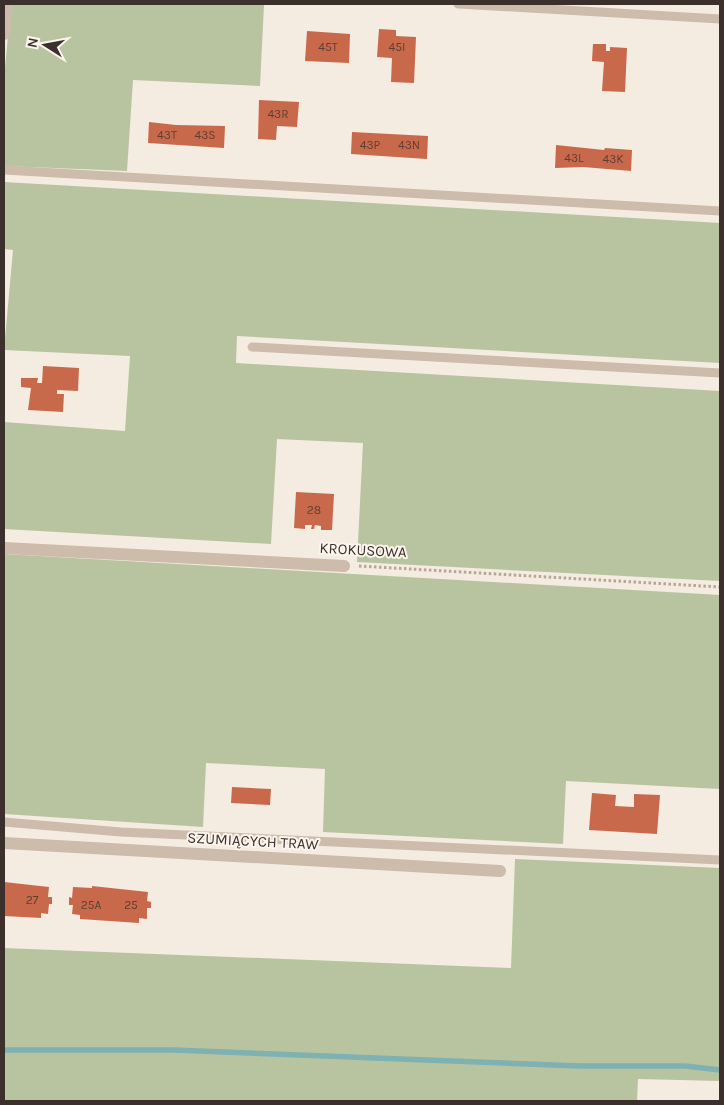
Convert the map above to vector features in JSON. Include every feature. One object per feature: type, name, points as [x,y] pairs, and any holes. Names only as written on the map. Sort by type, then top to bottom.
[{"type":"street","points":[[4,34],[7,4]]},
{"type":"street","name":"KROKUSOWA","points":[[4,548],[344,566]]},
{"type":"street","name":"SZUMIĄCYCH TRAW","points":[[4,843],[500,871]]},
{"type":"lane","points":[[458,4],[720,19]]},
{"type":"lane","points":[[4,170],[720,211]]},
{"type":"lane","points":[[252,347],[720,373]]},
{"type":"lane","points":[[4,822],[121,832],[720,860]]},
{"type":"path","name":"KROKUSOWA","points":[[344,566],[720,587]]},
{"type":"green space","points":[[11,4],[264,5],[260,86],[133,80],[127,171],[4,166],[4,78]]},
{"type":"green space","points":[[4,182],[720,223],[720,363],[237,336],[236,363],[720,391],[720,581],[357,562],[363,443],[277,439],[271,544],[4,529],[4,422],[125,431],[130,356],[4,350],[13,250],[4,249]]},
{"type":"green space","points":[[4,554],[720,595],[720,789],[566,781],[563,844],[323,832],[325,769],[206,763],[203,827],[4,814]]},
{"type":"green space","points":[[515,859],[720,868],[720,1081],[638,1079],[637,1101],[4,1101],[4,948],[511,968]]},
{"type":"building","points":[[379,29],[396,30],[396,36],[416,37],[414,83],[391,82],[392,58],[377,57]]},
{"type":"building","points":[[307,31],[350,34],[349,63],[305,61]]},
{"type":"building","points":[[593,44],[606,44],[606,51],[610,51],[610,47],[627,48],[625,92],[602,91],[604,62],[592,61]]},
{"type":"building","points":[[259,100],[299,102],[297,127],[277,126],[276,140],[258,139]]},
{"type":"building","points":[[149,122],[176,125],[225,126],[224,148],[148,143]]},
{"type":"building","points":[[352,132],[428,136],[427,159],[351,154]]},
{"type":"building","points":[[556,145],[604,150],[605,148],[632,150],[631,171],[583,167],[555,168]]},
{"type":"building","points":[[43,366],[79,368],[78,391],[57,390],[57,394],[64,394],[63,412],[28,410],[31,388],[21,387],[21,378],[38,378],[37,383],[42,383]]},
{"type":"building","points":[[296,492],[334,494],[332,530],[321,530],[321,526],[315,525],[314,529],[311,529],[312,525],[305,525],[305,529],[294,528]]},
{"type":"building","points":[[232,787],[271,789],[270,805],[231,803]]},
{"type":"building","points":[[592,793],[616,795],[615,806],[634,807],[634,794],[660,795],[657,834],[589,830]]},
{"type":"building","points":[[4,882],[49,887],[48,897],[52,897],[52,904],[49,904],[48,914],[41,913],[41,918],[4,916]]},
{"type":"building","points":[[92,886],[148,892],[147,901],[151,902],[151,908],[147,908],[147,919],[139,918],[139,923],[80,919],[80,915],[72,914],[73,905],[69,905],[69,897],[72,898],[73,887],[92,888]]},
{"type":"waterway","points":[[4,1050],[173,1050],[580,1066],[685,1066],[720,1070]]}]
